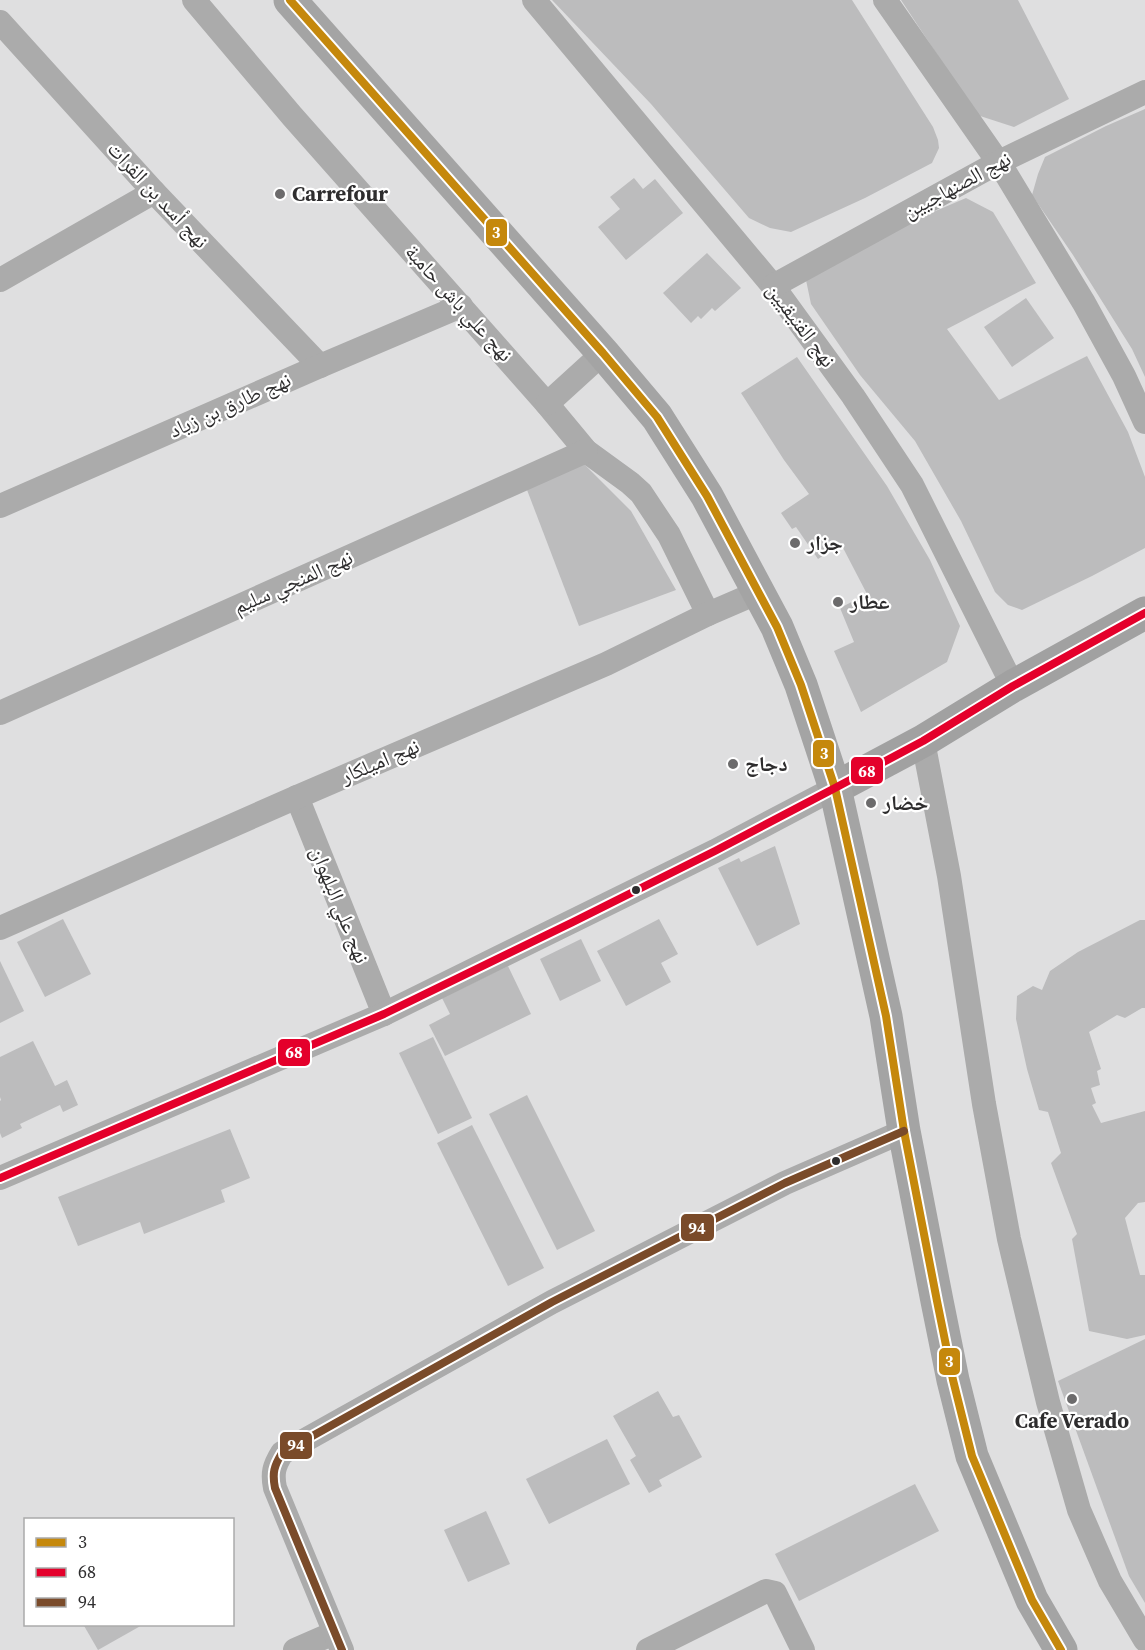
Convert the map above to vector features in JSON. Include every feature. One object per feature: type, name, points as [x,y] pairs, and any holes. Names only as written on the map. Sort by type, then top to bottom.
[{"type":"main road","points":[[290,0],[633,387],[663,427],[707,496],[777,627],[801,686],[835,788],[886,1016],[904,1131],[951,1369],[972,1456],[1032,1600],[1061,1650]]},
{"type":"main road","points":[[835,788],[923,741],[1013,686],[1145,613]]},
{"type":"street","name":"نهج علي باش حامبة","points":[[194,0],[292,116],[548,404],[586,451],[641,493],[669,536],[708,614]]},
{"type":"street","name":"نهج الفنيقيين","points":[[534,0],[773,286],[854,396],[912,484],[1013,686]]},
{"type":"street","points":[[885,0],[999,162],[1084,303],[1124,376],[1145,422]]},
{"type":"street","name":"نهج أسد بن الفرات","points":[[0,22],[154,192],[320,366]]},
{"type":"street","name":"نهج الصنهاجيين","points":[[773,286],[999,162],[1145,92]]},
{"type":"street","points":[[0,280],[154,192]]},
{"type":"street","name":"نهج طارق بن زياد","points":[[0,506],[461,306]]},
{"type":"street","points":[[548,404],[603,352]]},
{"type":"street","name":"نهج المنجي سليم","points":[[0,713],[586,451]]},
{"type":"street","name":"نهج اميلكار","points":[[0,928],[606,664],[708,614],[759,592]]},
{"type":"street","points":[[923,741],[949,876],[984,1104],[1010,1239],[1048,1402],[1079,1510],[1110,1581],[1145,1640]]},
{"type":"street","points":[[0,1178],[384,1014],[715,851],[835,788]]},
{"type":"street","name":"نهج علي البلهوان","points":[[297,797],[384,1014]]},
{"type":"street","points":[[295,1650],[338,1641],[274,1488],[272,1474],[282,1453],[552,1302],[785,1183],[904,1131]]},
{"type":"street","points":[[648,1650],[766,1592],[775,1593],[803,1650]]},
{"type":"building","points":[[552,0],[852,0],[933,127],[939,148],[932,163],[865,198],[791,232],[770,228],[749,218],[651,104]]},
{"type":"building","points":[[901,0],[1018,0],[1069,99],[1014,127],[977,115]]},
{"type":"building","points":[[1145,109],[1145,377],[1132,349],[1032,195],[1045,157]]},
{"type":"building","points":[[634,178],[643,189],[655,179],[683,213],[626,260],[598,227],[620,209],[610,197]]},
{"type":"building","points":[[966,198],[993,212],[1036,283],[947,329],[999,400],[1087,356],[1128,432],[1145,477],[1145,548],[1022,610],[1008,605],[995,592],[961,521],[915,441],[860,375],[811,304],[806,280],[891,230]]},
{"type":"building","points":[[707,253],[741,288],[715,311],[712,308],[701,319],[698,316],[691,323],[663,293]]},
{"type":"building","points":[[1026,298],[1054,338],[1012,367],[984,327]]},
{"type":"building","points":[[797,357],[887,486],[930,560],[960,626],[947,662],[861,712],[834,651],[854,642],[840,608],[867,594],[841,544],[818,559],[796,527],[792,529],[781,513],[809,494],[741,393]]},
{"type":"building","points":[[577,457],[631,511],[676,590],[579,626],[524,482]]},
{"type":"building","points":[[775,846],[800,924],[757,946],[718,868],[739,858],[741,862]]},
{"type":"building","points":[[63,919],[91,974],[45,997],[17,942]]},
{"type":"building","points":[[659,919],[678,954],[661,963],[671,982],[626,1006],[597,951]]},
{"type":"building","points":[[1140,920],[1145,920],[1145,1008],[1125,1018],[1117,1015],[1089,1032],[1101,1069],[1097,1071],[1100,1085],[1091,1088],[1096,1103],[1092,1105],[1101,1123],[1145,1111],[1145,1202],[1138,1203],[1125,1218],[1140,1275],[1145,1275],[1145,1335],[1127,1339],[1089,1331],[1072,1239],[1077,1234],[1051,1163],[1061,1153],[1048,1112],[1039,1110],[1016,1019],[1017,996],[1033,986],[1042,990],[1050,971],[1078,952]]},
{"type":"building","points":[[581,939],[601,981],[560,1001],[540,959]]},
{"type":"building","points":[[0,961],[24,1011],[0,1023]]},
{"type":"building","points":[[508,966],[531,1014],[445,1056],[429,1025],[450,1014],[442,998]]},
{"type":"building","points":[[433,1037],[472,1118],[438,1134],[399,1053]]},
{"type":"building","points":[[33,1041],[55,1086],[67,1080],[78,1105],[63,1112],[60,1105],[20,1124],[22,1128],[2,1138],[0,1133],[0,1057]]},
{"type":"building","points":[[527,1095],[595,1231],[557,1250],[489,1114]]},
{"type":"building","points":[[472,1125],[544,1268],[508,1286],[437,1143]]},
{"type":"building","points":[[230,1129],[250,1178],[221,1190],[225,1202],[144,1234],[140,1222],[78,1246],[58,1197]]},
{"type":"building","points":[[1145,1339],[1145,1603],[1129,1576],[1058,1381]]},
{"type":"building","points":[[658,1391],[673,1417],[679,1415],[702,1457],[659,1480],[662,1486],[649,1493],[630,1460],[636,1456],[613,1416]]},
{"type":"building","points":[[607,1439],[630,1484],[549,1524],[526,1479]]},
{"type":"building","points":[[915,1484],[939,1531],[799,1601],[775,1554]]},
{"type":"building","points":[[486,1511],[510,1564],[468,1582],[444,1530]]},
{"type":"building","points":[[84,1626],[140,1626],[98,1650]]},
{"type":"transit line","name":"3","points":[[290,0],[657,417],[707,496],[777,627],[801,685],[835,788],[886,1016],[904,1131],[937,1301],[972,1456],[1032,1600],[1061,1650]]},
{"type":"transit line","name":"68","points":[[0,1178],[384,1014],[573,922],[715,851],[923,741],[1013,686],[1145,613]]},
{"type":"transit line","name":"94","points":[[342,1650],[275,1488],[274,1470],[282,1453],[552,1302],[785,1183],[904,1131]]},
{"type":"place","name":"Carrefour","points":[[280,194]]},
{"type":"place","name":"جزار","points":[[795,543]]},
{"type":"place","name":"عطار","points":[[838,602]]},
{"type":"place","name":"دجاج","points":[[733,764]]},
{"type":"place","name":"خضار","points":[[871,803]]},
{"type":"place","name":"Cafe Verado","points":[[1072,1399]]}]
